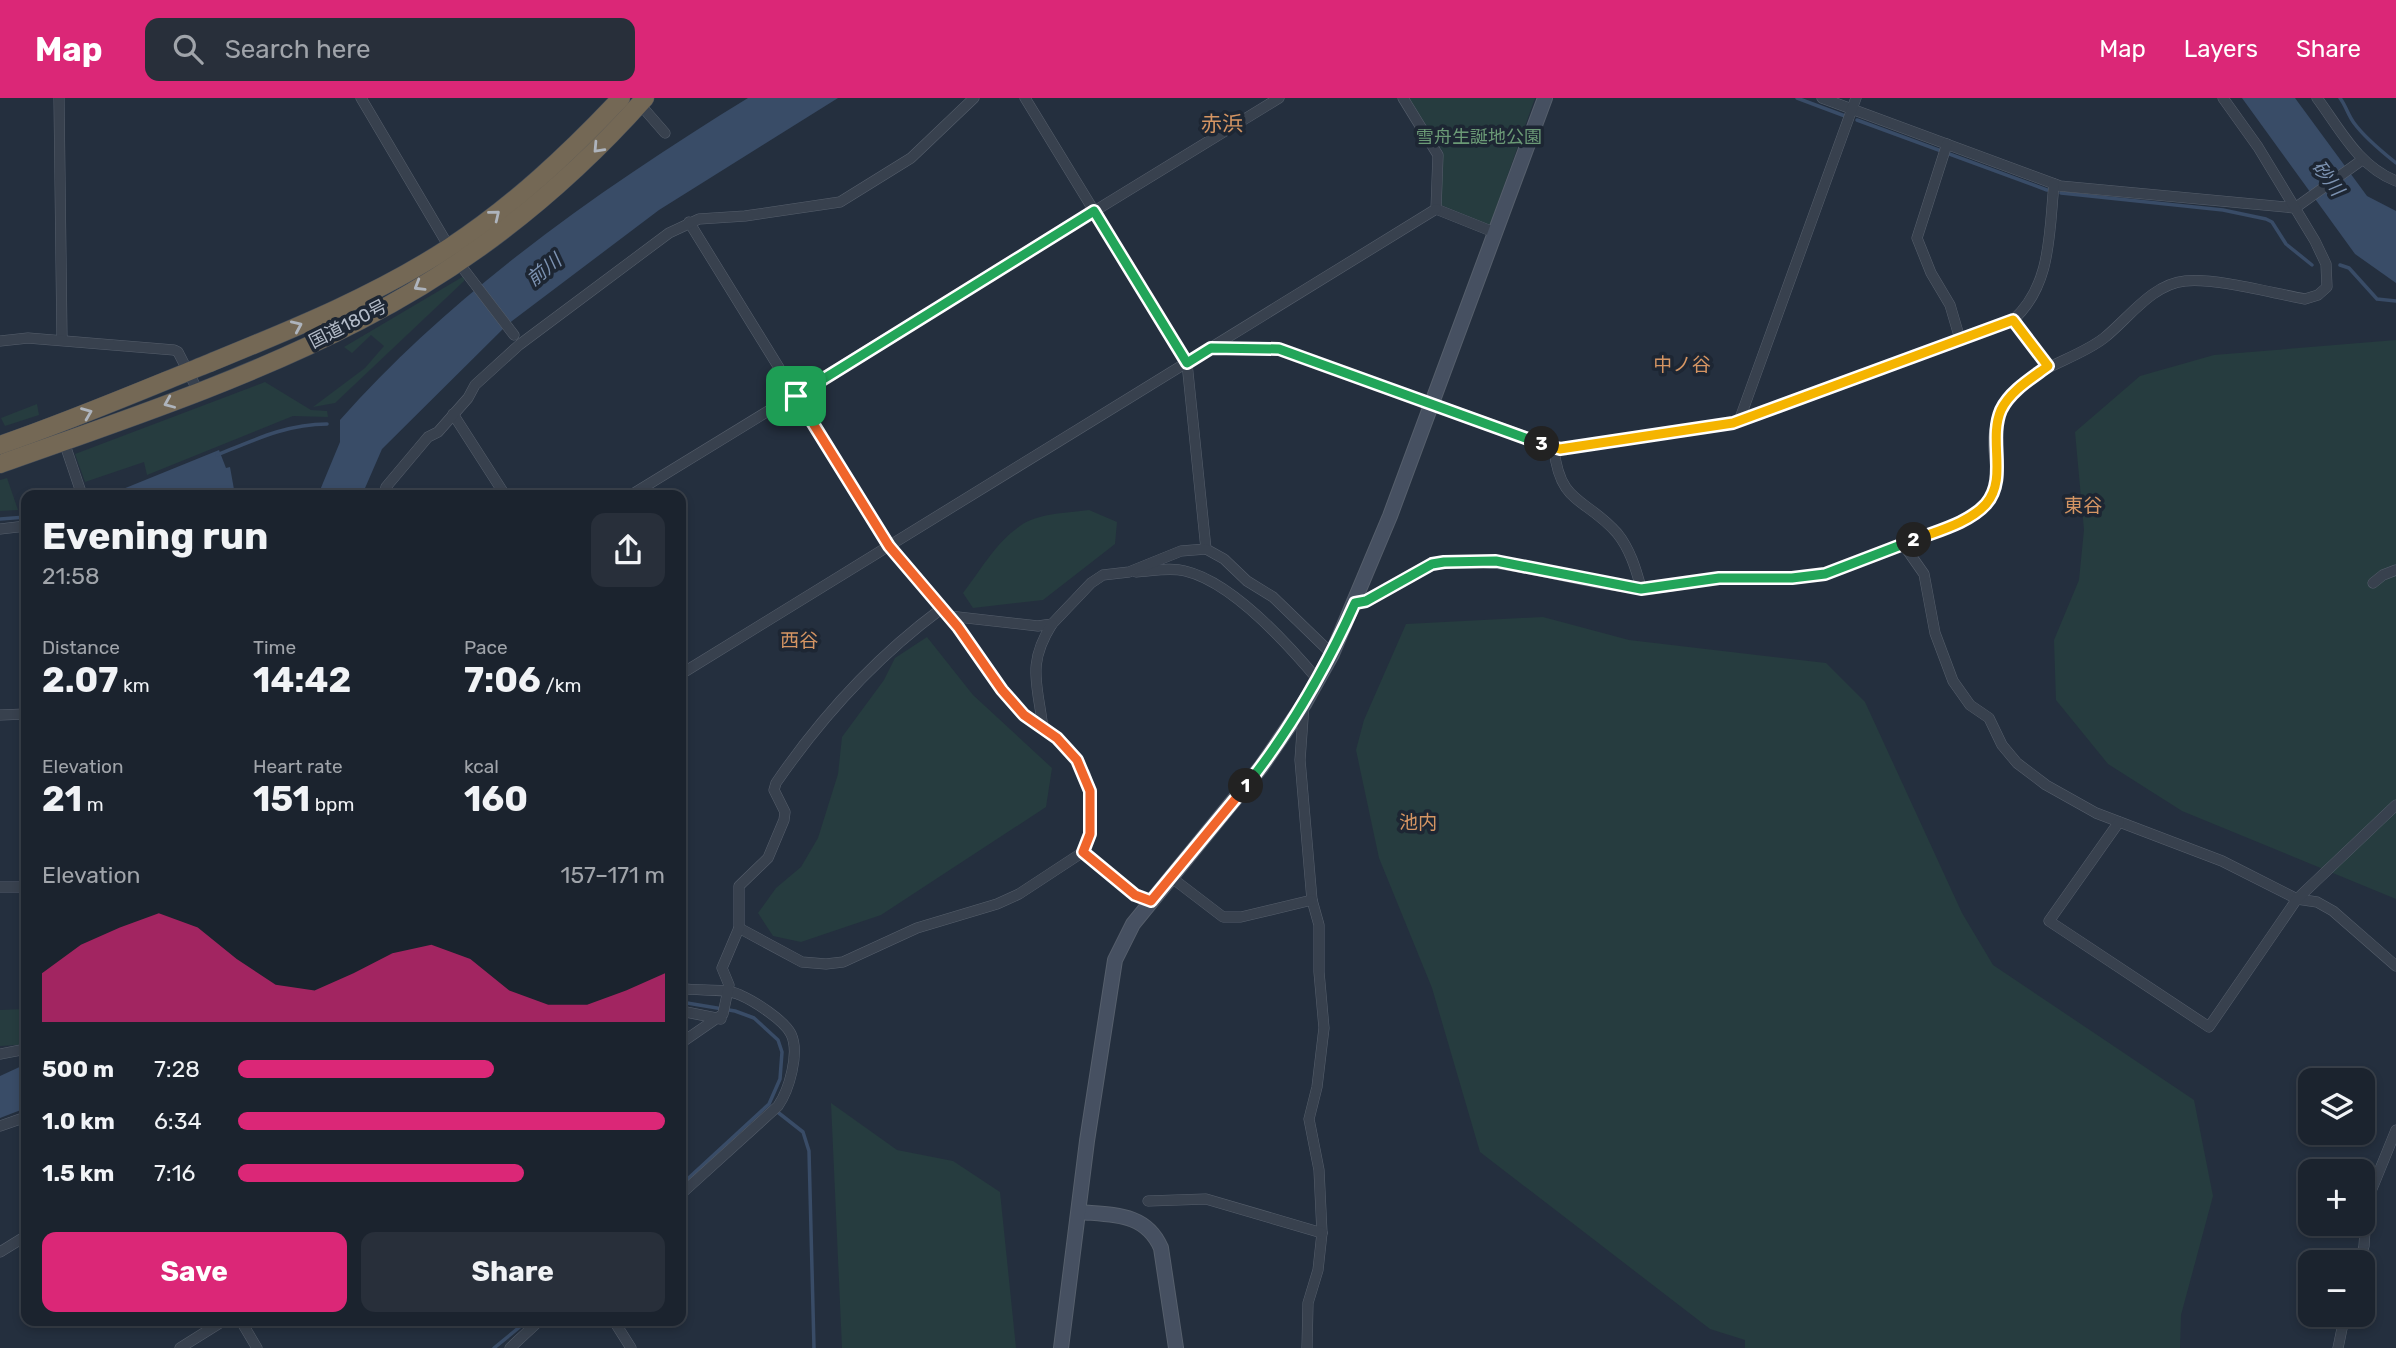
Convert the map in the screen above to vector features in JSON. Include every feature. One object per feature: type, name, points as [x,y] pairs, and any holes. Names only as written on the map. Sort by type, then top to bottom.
[{"type":"highway","name":"国道180号","points":[[0,445],[61,433],[198,391],[360,321],[453,255],[484,224],[567,156],[621,98]]},
{"type":"highway","name":"国道180号","points":[[0,464],[189,371],[300,326],[401,276],[491,240],[579,168],[640,100]]},
{"type":"street","points":[[59,98],[62,340]]},
{"type":"street","points":[[362,98],[453,255],[512,333]]},
{"type":"street","points":[[385,490],[428,437],[438,432],[475,385],[519,345],[621,267],[689,222],[839,202],[911,158],[974,98]]},
{"type":"street","points":[[1025,98],[1187,363],[1206,549]]},
{"type":"street","points":[[639,490],[1279,98]]},
{"type":"street","points":[[1403,98],[1438,155],[1436,209]]},
{"type":"street","points":[[1061,1348],[1087,1141],[1115,960],[1133,924],[1261,767],[1304,704],[1332,654],[1355,603],[1545,98]]},
{"type":"street","points":[[1822,98],[1945,150],[2054,184],[2298,205],[2359,162]]},
{"type":"street","points":[[1739,421],[1856,98]]},
{"type":"street","points":[[1355,603],[1366,601],[1432,564],[1444,562],[1496,561],[1641,589],[1719,578],[1792,578],[1825,574],[1945,528],[1985,506],[1996,488],[1996,436],[2002,409],[2013,395],[2048,366],[2094,345],[2144,302],[2172,284],[2199,282],[2305,299],[2318,295],[2327,287],[2326,264],[2298,205],[2223,98]]},
{"type":"street","points":[[2317,98],[2359,162],[2396,181]]},
{"type":"street","points":[[640,100],[665,134]]},
{"type":"street","points":[[1945,150],[1917,238],[1931,274],[1950,305],[1960,339]]},
{"type":"street","points":[[1211,348],[1279,349],[1432,402],[1554,449],[1739,421],[2013,320],[2021,313],[2044,274],[2054,184]]},
{"type":"street","points":[[1436,209],[1496,233]]},
{"type":"street","points":[[686,671],[1436,209]]},
{"type":"street","points":[[689,222],[889,546],[1024,715],[1069,749],[1087,783],[1091,809],[1090,834],[1083,852],[1019,894],[917,928],[843,962],[802,962],[739,928]]},
{"type":"street","points":[[2013,320],[2048,366]]},
{"type":"street","points":[[0,341],[62,340],[174,350],[189,371],[198,391]]},
{"type":"street","points":[[453,414],[502,490]]},
{"type":"street","points":[[61,433],[80,490]]},
{"type":"street","points":[[1554,449],[1562,485],[1570,496],[1601,517],[1619,536],[1636,568],[1641,589]]},
{"type":"street","points":[[0,529],[21,527]]},
{"type":"street","points":[[1903,544],[1924,574],[1939,648],[1952,681],[1964,698],[1989,718],[2002,745],[2017,763],[2074,802],[2222,861],[2297,899],[2316,902],[2333,911],[2396,966]]},
{"type":"street","points":[[1129,572],[1181,551],[1206,549],[1224,559],[1247,582],[1273,597],[1332,654]]},
{"type":"street","points":[[1043,729],[1034,676],[1039,645],[1052,624],[1091,583],[1103,575],[1182,570],[1198,575],[1261,619],[1318,680]]},
{"type":"street","points":[[2373,583],[2396,570]]},
{"type":"street","points":[[686,1040],[722,1016],[727,997],[722,968],[739,928],[738,886],[768,858],[784,820],[785,812],[774,790],[776,783],[834,707],[891,646],[944,612],[1038,626],[1052,624]]},
{"type":"street","points":[[1304,704],[1300,760],[1312,900],[1319,925],[1319,972],[1324,1028],[1317,1087],[1309,1119],[1319,1170],[1322,1233],[1318,1270],[1308,1303],[1307,1348]]},
{"type":"street","points":[[0,715],[21,714]]},
{"type":"street","points":[[2119,822],[2049,921],[2208,1027],[2297,899],[2396,805]]},
{"type":"street","points":[[1083,852],[1135,895],[1151,901]]},
{"type":"street","points":[[1172,878],[1223,917],[1241,917],[1312,900]]},
{"type":"street","points":[[0,887],[21,887]]},
{"type":"street","points":[[686,989],[727,997],[738,994],[790,1032],[793,1041],[792,1076],[786,1094],[775,1109],[686,1189]]},
{"type":"street","points":[[686,1012],[722,1016]]},
{"type":"street","points":[[0,1054],[21,1050]]},
{"type":"street","points":[[0,1126],[21,1119]]},
{"type":"street","points":[[2363,1250],[2367,1200],[2396,1130]]},
{"type":"street","points":[[1148,1201],[1206,1199],[1322,1233]]},
{"type":"street","points":[[1080,1212],[1136,1219],[1155,1235],[1161,1248],[1176,1348]]},
{"type":"street","points":[[0,1252],[21,1239]]},
{"type":"street","points":[[180,1348],[215,1326]]},
{"type":"street","points":[[244,1326],[257,1348]]},
{"type":"street","points":[[510,1348],[534,1326]]},
{"type":"street","points":[[617,1326],[631,1348]]},
{"type":"street","points":[[2338,1348],[2342,1327]]},
{"type":"green space","name":"雪舟生誕地公園","points":[[1409,98],[1535,98],[1490,225],[1441,205],[1443,152]]},
{"type":"green space","points":[[464,276],[464,281],[335,403],[313,407],[365,368],[384,346],[371,335],[352,353],[344,347]]},
{"type":"green space","points":[[2396,340],[2396,899],[2182,811],[2108,764],[2056,700],[2054,640],[2079,580],[2084,530],[2075,432],[2140,376],[2214,355]]},
{"type":"green space","points":[[265,382],[311,410],[327,411],[328,417],[293,416],[147,475],[144,462],[85,482],[75,454]]},
{"type":"green space","points":[[37,404],[39,415],[5,426],[1,418]]},
{"type":"green space","points":[[7,478],[18,510],[0,511],[0,480]]},
{"type":"green space","points":[[1089,510],[1117,522],[1115,544],[1043,600],[973,608],[963,593],[996,548],[1011,533],[1035,518]]},
{"type":"green space","points":[[1543,617],[1629,640],[1826,663],[1865,702],[1962,913],[1993,965],[2194,1100],[2213,1196],[2181,1315],[2180,1348],[1745,1348],[1745,1340],[1710,1329],[1480,1152],[1432,988],[1379,858],[1356,750],[1364,720],[1406,624]]},
{"type":"green space","points":[[927,637],[973,695],[1052,768],[1046,807],[881,915],[801,942],[773,936],[758,913],[776,888],[801,867],[818,838],[838,774],[842,737],[884,680],[895,658]]},
{"type":"green space","points":[[21,1009],[21,1043],[18,1045],[0,1046],[0,1010]]},
{"type":"green space","points":[[831,1103],[897,1150],[953,1161],[1000,1192],[1016,1348],[842,1348]]},
{"type":"water","name":"前川","points":[[748,98],[838,98],[659,210],[508,324],[382,449],[364,490],[320,490],[340,442],[340,420],[384,373],[431,328],[532,244],[693,132]]},
{"type":"water","name":"砂川","points":[[2242,98],[2295,98],[2367,196],[2396,211],[2396,283],[2355,254]]},
{"type":"water","points":[[219,450],[226,468],[230,467],[234,490],[124,490]]},
{"type":"water","points":[[21,1066],[21,1110],[0,1118],[0,1076]]},
{"type":"waterway","points":[[1797,98],[1845,116]]},
{"type":"waterway","points":[[2340,98],[2358,129],[2396,163]]},
{"type":"waterway","points":[[1857,120],[2047,190]]},
{"type":"waterway","points":[[2061,193],[2223,210],[2266,219],[2272,222],[2286,244],[2312,265]]},
{"type":"waterway","points":[[2340,265],[2349,268],[2377,299],[2396,301]]},
{"type":"waterway","points":[[217,455],[284,430],[327,424]]},
{"type":"waterway","points":[[0,519],[21,517]]},
{"type":"waterway","points":[[686,1003],[735,1011],[754,1018],[778,1040],[782,1052],[780,1079],[769,1104],[686,1180]]},
{"type":"waterway","points":[[775,1110],[803,1132],[809,1151],[814,1348]]},
{"type":"waterway","points":[[494,1348],[521,1326]]},
{"type":"district","name":"赤浜","points":[[1222,123]]},
{"type":"district","name":"中ノ谷","points":[[1682,364]]},
{"type":"district","name":"東谷","points":[[2083,505]]},
{"type":"district","name":"西谷","points":[[799,640]]},
{"type":"district","name":"池内","points":[[1418,822]]},
{"type":"route","points":[[1094,211],[1187,363],[1211,348],[1279,349],[1432,402],[1554,449],[1733,423],[2013,320],[2048,366],[2025,383],[2002,409],[1996,436],[1996,488],[1985,506],[1977,513],[1945,528],[1825,574],[1792,578],[1719,578],[1641,589],[1496,561],[1444,562],[1432,564],[1366,601],[1355,603],[1332,654],[1304,704],[1261,767],[1151,901],[1135,895],[1083,852],[1090,834],[1090,791],[1077,760],[1057,738],[1024,715],[1002,690],[958,627],[889,546],[796,396],[1094,211]]}]
